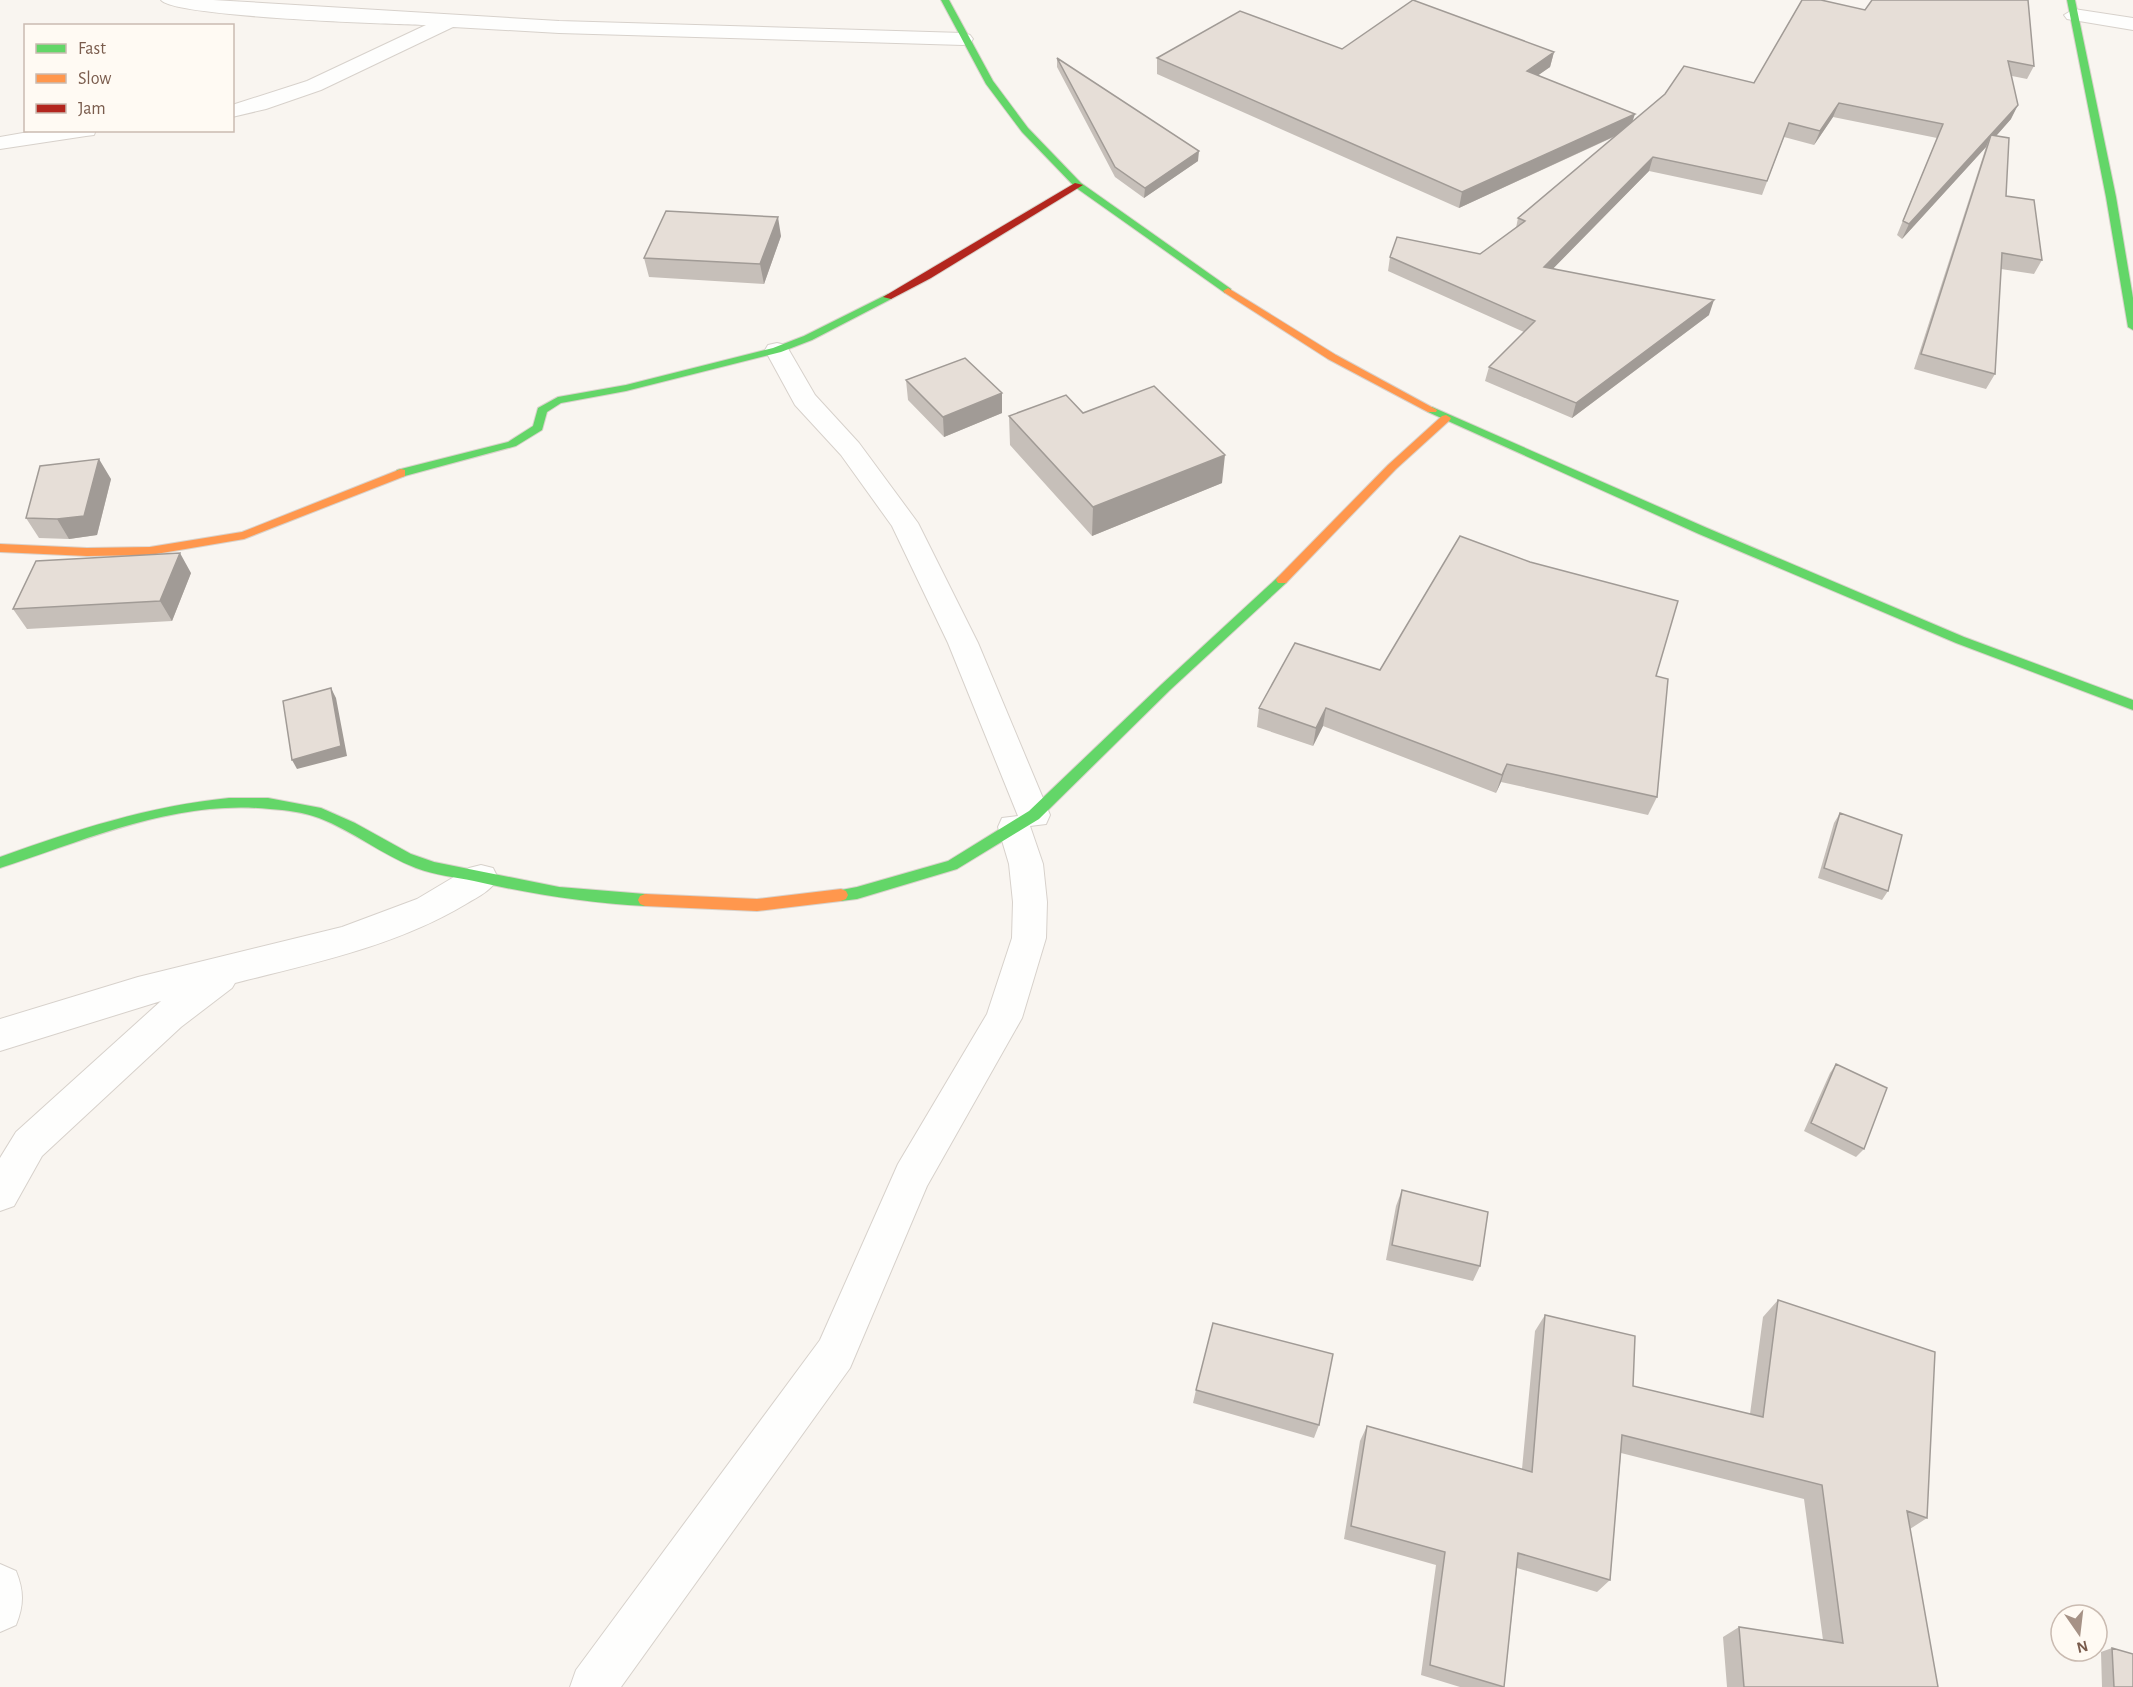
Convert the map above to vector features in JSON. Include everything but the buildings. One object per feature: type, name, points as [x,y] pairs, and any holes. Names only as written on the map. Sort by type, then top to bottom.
[{"type":"street","points":[[171,0],[236,9],[450,21],[671,31],[963,39]]},
{"type":"street","points":[[945,0],[963,39],[989,82],[1026,130],[1078,185],[1240,300],[1332,357],[1446,418],[1960,640],[2133,705]]},
{"type":"street","points":[[180,18],[194,3]]},
{"type":"street","points":[[2133,24],[2072,8],[2111,197],[2133,327]]},
{"type":"street","points":[[234,110],[288,93],[450,21]]},
{"type":"street","points":[[0,143],[73,132]]},
{"type":"street","points":[[0,548],[87,552],[150,551],[244,535],[352,490],[420,466],[512,444],[529,436],[538,428],[542,410],[558,400],[626,388],[777,350],[808,338],[928,276],[1078,185]]},
{"type":"street","points":[[593,1687],[835,1354],[912,1176],[1004,1018],[1029,938],[1030,902],[1024,821],[958,632],[904,523],[850,449],[804,399],[777,350]]},
{"type":"street","points":[[0,863],[104,825],[194,807],[259,803],[306,809],[338,821],[421,864],[524,888],[589,898],[757,905],[857,893],[952,865],[1024,821],[1273,590],[1392,466],[1446,418]]},
{"type":"street","points":[[0,1035],[138,992],[345,941],[429,909],[481,878]]},
{"type":"street","points":[[0,1193],[29,1144],[168,1016],[232,969]]},
{"type":"street","points":[[0,1587],[0,1609]]},
{"type":"traffic: fast","points":[[945,0],[989,82],[1025,130],[1078,185],[1228,291]]},
{"type":"traffic: fast","points":[[2071,0],[2111,197],[2133,327]]},
{"type":"traffic: fast","points":[[401,473],[512,444],[538,428],[542,410],[558,400],[626,388],[777,350],[808,338],[888,297]]},
{"type":"traffic: fast","points":[[1432,410],[1703,531],[1960,640],[2133,705]]},
{"type":"traffic: fast","points":[[841,895],[857,893],[952,865],[1034,815],[1166,687],[1282,580]]},
{"type":"traffic: fast","points":[[0,863],[72,837],[150,815],[190,807],[229,803],[268,803],[306,809],[321,814],[406,858],[434,868],[559,892],[645,900]]},
{"type":"traffic: slow","points":[[1228,291],[1332,357],[1432,410]]},
{"type":"traffic: slow","points":[[1282,580],[1392,467],[1446,418]]},
{"type":"traffic: slow","points":[[0,548],[87,552],[150,551],[244,535],[401,473]]},
{"type":"traffic: slow","points":[[645,900],[757,905],[841,895]]},
{"type":"traffic: jam","points":[[888,297],[928,276],[1078,185]]}]
